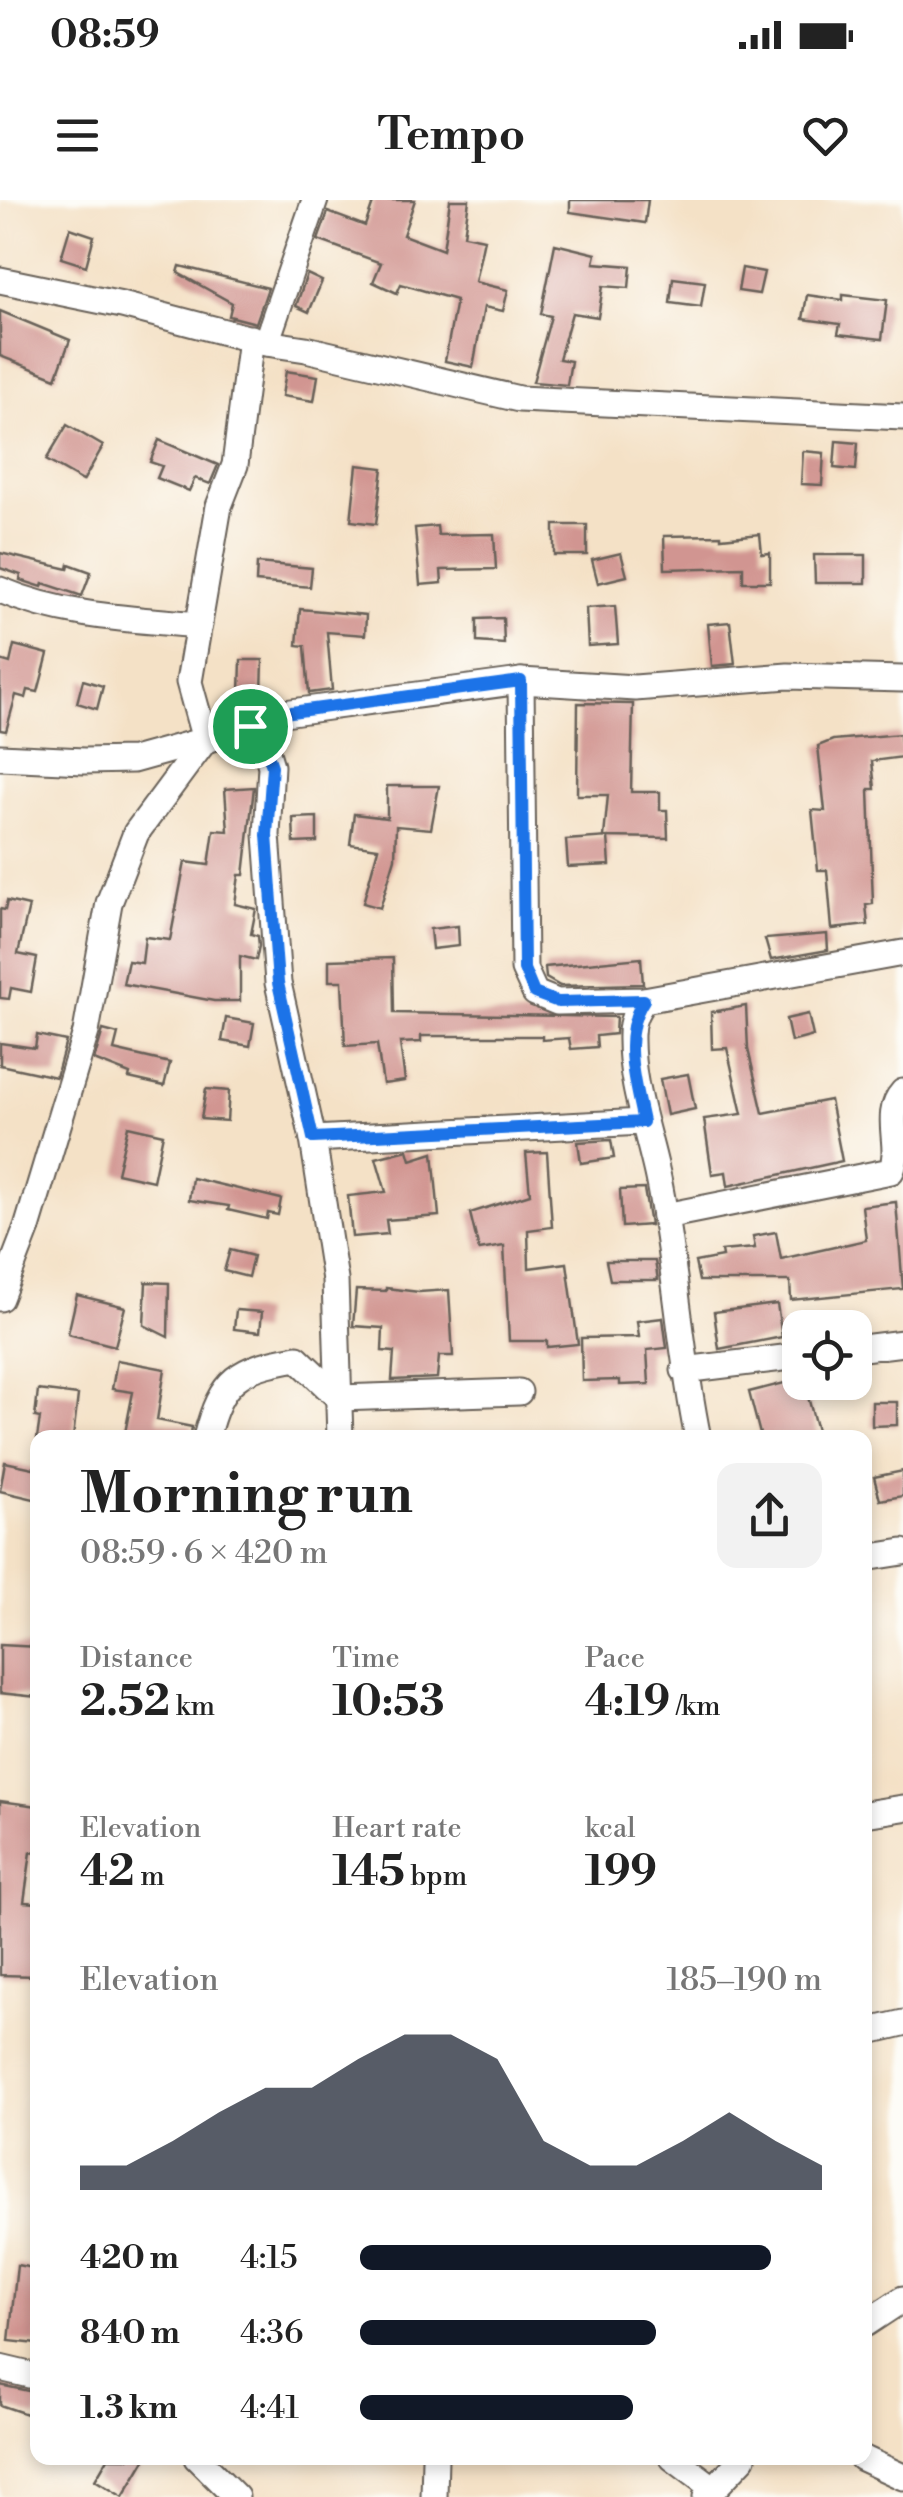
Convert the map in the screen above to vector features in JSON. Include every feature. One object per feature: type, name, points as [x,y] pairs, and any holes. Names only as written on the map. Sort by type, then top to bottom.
[{"type":"street","points":[[205,740],[188,682],[219,506],[234,465],[258,341],[315,200]]},
{"type":"street","points":[[0,280],[519,399],[903,416]]},
{"type":"street","points":[[0,590],[33,604],[82,615],[198,625]]},
{"type":"street","points":[[0,756],[84,762],[133,760],[284,713],[521,681],[636,688],[788,676],[903,679]]},
{"type":"street","points":[[521,681],[524,969],[530,985],[542,998],[558,1002],[644,1000],[903,954]]},
{"type":"street","points":[[250,726],[265,746],[272,766],[267,835],[278,983],[313,1138],[335,1280],[340,1430]]},
{"type":"street","points":[[0,1298],[27,1228],[86,1032],[109,904],[136,833],[205,740]]},
{"type":"street","points":[[644,1000],[634,1015],[631,1034],[634,1078],[665,1216],[684,1370],[696,1430]]},
{"type":"street","points":[[665,1216],[885,1174],[897,1158],[893,1114],[903,1092]]},
{"type":"street","points":[[313,1138],[643,1122]]},
{"type":"street","points":[[872,1347],[903,1344]]},
{"type":"street","points":[[684,1370],[782,1358]]},
{"type":"street","points":[[208,1430],[220,1393],[231,1381],[272,1363],[302,1360],[338,1398],[519,1392]]},
{"type":"street","points":[[872,1557],[903,1552]]},
{"type":"street","points":[[872,1813],[903,1808]]},
{"type":"street","points":[[872,2030],[903,2023]]},
{"type":"street","points":[[872,2319],[903,2299]]},
{"type":"street","points":[[0,2368],[30,2375]]},
{"type":"street","points":[[872,2463],[903,2477]]},
{"type":"street","points":[[207,2465],[236,2497]]},
{"type":"street","points":[[434,2497],[435,2465]]},
{"type":"street","points":[[680,2465],[709,2492],[736,2465]]},
{"type":"building","points":[[374,200],[415,200],[403,235],[443,250],[450,200],[469,200],[464,235],[484,239],[475,282],[508,290],[503,311],[484,307],[473,367],[445,361],[456,300],[401,284],[397,293],[373,282],[381,263],[318,240],[328,212],[365,226]]},
{"type":"building","points":[[570,200],[648,200],[645,223],[570,212]]},
{"type":"building","points":[[70,228],[94,236],[86,266],[61,258]]},
{"type":"building","points":[[555,244],[596,254],[594,263],[631,266],[629,288],[603,286],[598,317],[572,313],[559,359],[571,361],[567,385],[533,382],[551,316],[541,314]]},
{"type":"building","points":[[180,266],[268,288],[256,323],[229,316],[232,303],[178,273]]},
{"type":"building","points":[[742,268],[764,272],[759,294],[738,291]]},
{"type":"building","points":[[307,274],[322,281],[309,312],[296,306]]},
{"type":"building","points":[[673,278],[705,282],[701,307],[670,303]]},
{"type":"building","points":[[807,295],[887,300],[882,339],[838,334],[840,324],[803,319]]},
{"type":"building","points":[[0,311],[70,340],[56,378],[0,356]]},
{"type":"building","points":[[286,371],[318,376],[314,401],[282,396]]},
{"type":"building","points":[[67,425],[103,446],[83,481],[46,460]]},
{"type":"building","points":[[159,440],[218,465],[210,484],[195,478],[189,491],[157,478],[162,466],[150,462]]},
{"type":"building","points":[[836,441],[858,443],[856,470],[834,468]]},
{"type":"building","points":[[803,451],[824,453],[822,485],[801,484]]},
{"type":"building","points":[[357,465],[383,468],[376,524],[351,521]]},
{"type":"building","points":[[554,525],[587,525],[587,555],[554,555]]},
{"type":"building","points":[[437,526],[438,535],[494,534],[496,569],[441,570],[442,583],[420,585],[415,528]]},
{"type":"building","points":[[760,534],[762,554],[770,553],[770,582],[743,582],[743,567],[665,569],[664,536],[721,538]]},
{"type":"building","points":[[0,553],[68,569],[69,564],[91,572],[82,596],[20,580],[21,575],[0,568]]},
{"type":"building","points":[[621,553],[627,576],[598,583],[592,560]]},
{"type":"building","points":[[814,555],[866,555],[866,583],[815,583]]},
{"type":"building","points":[[257,563],[312,568],[310,587],[256,582]]},
{"type":"building","points":[[615,606],[618,644],[588,646],[586,608]]},
{"type":"building","points":[[300,609],[366,615],[365,635],[327,632],[332,690],[309,693],[305,646],[297,645]]},
{"type":"building","points":[[503,618],[504,644],[477,642],[477,619]]},
{"type":"building","points":[[730,622],[735,664],[712,666],[708,624]]},
{"type":"building","points":[[14,645],[48,654],[38,692],[28,690],[26,698],[16,695],[6,731],[0,730],[0,660],[10,663]]},
{"type":"building","points":[[241,660],[263,660],[262,693],[240,693]]},
{"type":"building","points":[[83,680],[103,686],[97,709],[77,703]]},
{"type":"building","points":[[578,703],[633,704],[631,792],[660,792],[660,810],[667,810],[668,838],[604,837],[608,795],[577,795]]},
{"type":"building","points":[[900,734],[903,757],[872,761],[875,789],[869,789],[873,904],[866,905],[868,925],[832,929],[827,870],[818,870],[812,810],[825,811],[818,746],[833,740]]},
{"type":"building","points":[[387,786],[439,786],[431,829],[396,826],[395,858],[380,908],[363,903],[378,848],[350,844],[354,814],[387,818]]},
{"type":"building","points":[[254,787],[244,875],[239,875],[235,904],[256,909],[251,934],[258,936],[259,946],[256,960],[240,956],[240,1001],[214,1001],[123,984],[128,961],[142,963],[145,937],[170,940],[185,862],[209,865],[214,830],[228,831],[225,789]]},
{"type":"building","points":[[317,817],[317,842],[294,843],[293,818]]},
{"type":"building","points":[[608,837],[610,865],[568,867],[566,840]]},
{"type":"building","points":[[7,901],[29,906],[18,954],[37,958],[31,992],[11,988],[9,999],[0,998],[0,909],[5,910]]},
{"type":"building","points":[[458,926],[459,946],[432,949],[430,929]]},
{"type":"building","points":[[827,934],[828,950],[771,960],[765,939]]},
{"type":"building","points":[[393,958],[394,1013],[616,1017],[615,1034],[596,1036],[597,1047],[571,1049],[569,1038],[421,1036],[421,1042],[400,1043],[405,1081],[383,1084],[377,1044],[345,1046],[342,981],[329,981],[329,960]]},
{"type":"building","points":[[641,958],[643,984],[560,986],[546,978],[545,967]]},
{"type":"building","points":[[746,1006],[748,1049],[763,1113],[830,1100],[842,1161],[728,1186],[726,1172],[712,1174],[704,1119],[742,1114],[727,1048],[712,1049],[711,1012]]},
{"type":"building","points":[[808,1014],[813,1036],[791,1042],[786,1019]]},
{"type":"building","points":[[226,1018],[254,1023],[250,1046],[222,1041]]},
{"type":"building","points":[[103,1030],[118,1034],[114,1050],[170,1063],[164,1086],[129,1078],[130,1074],[94,1060]]},
{"type":"building","points":[[37,1035],[66,1041],[56,1077],[0,1065],[0,1043],[35,1048]]},
{"type":"building","points":[[688,1074],[695,1109],[667,1115],[660,1079]]},
{"type":"building","points":[[206,1089],[229,1091],[227,1121],[201,1119]]},
{"type":"building","points":[[128,1126],[163,1134],[153,1181],[117,1173]]},
{"type":"building","points":[[611,1140],[614,1158],[581,1163],[578,1142]]},
{"type":"building","points":[[408,1150],[411,1160],[433,1153],[439,1216],[386,1220],[388,1234],[352,1237],[348,1196],[386,1192],[376,1158]]},
{"type":"building","points":[[547,1152],[552,1227],[528,1230],[529,1268],[567,1263],[578,1344],[547,1347],[547,1341],[509,1341],[504,1246],[479,1250],[470,1213],[530,1194],[526,1153]]},
{"type":"building","points":[[192,1178],[281,1199],[278,1215],[268,1213],[267,1219],[228,1210],[229,1206],[189,1200]]},
{"type":"building","points":[[644,1189],[650,1225],[622,1227],[620,1190]]},
{"type":"building","points":[[896,1202],[903,1289],[791,1300],[790,1281],[699,1281],[695,1262],[722,1257],[721,1251],[755,1248],[753,1236],[776,1232],[781,1259],[866,1240],[862,1206]]},
{"type":"building","points":[[230,1250],[253,1256],[248,1277],[224,1271]]},
{"type":"building","points":[[606,1261],[655,1261],[658,1280],[610,1280]]},
{"type":"building","points":[[146,1282],[169,1283],[168,1337],[144,1325]]},
{"type":"building","points":[[356,1290],[449,1290],[453,1356],[439,1356],[437,1378],[392,1380],[394,1352],[382,1351],[383,1328],[353,1326]]},
{"type":"building","points":[[77,1295],[125,1307],[115,1346],[68,1334]]},
{"type":"building","points":[[777,1304],[782,1337],[719,1349],[714,1312]]},
{"type":"building","points":[[236,1310],[262,1312],[260,1332],[234,1329]]},
{"type":"building","points":[[663,1318],[667,1348],[647,1350],[649,1384],[582,1381],[581,1338],[639,1337],[637,1321]]},
{"type":"building","points":[[117,1360],[165,1369],[157,1420],[192,1427],[191,1430],[126,1430],[133,1392],[112,1389]]},
{"type":"building","points":[[782,1384],[782,1400],[809,1400],[817,1430],[759,1430],[749,1392]]},
{"type":"building","points":[[38,1390],[78,1395],[74,1430],[38,1430],[40,1418],[35,1417]]},
{"type":"building","points":[[872,1402],[897,1402],[897,1425],[872,1426]]},
{"type":"building","points":[[5,1462],[30,1467],[30,1498],[0,1491]]},
{"type":"building","points":[[903,1471],[903,1496],[880,1500],[874,1477]]},
{"type":"building","points":[[0,1645],[30,1647],[30,1696],[0,1693]]},
{"type":"building","points":[[0,1801],[30,1805],[30,1859],[24,1902],[30,1902],[30,1976],[0,1975]]},
{"type":"building","points":[[17,2265],[30,2267],[30,2343],[9,2341]]},
{"type":"building","points":[[0,2385],[30,2391],[30,2415],[0,2405]]},
{"type":"building","points":[[104,2465],[142,2465],[123,2497],[95,2480]]},
{"type":"route","points":[[521,681],[524,969],[534,993],[542,998],[592,1003],[644,1000],[634,1015],[631,1034],[643,1122],[313,1138],[278,983],[267,835],[272,766],[265,746],[250,726],[284,713],[521,681]]}]
